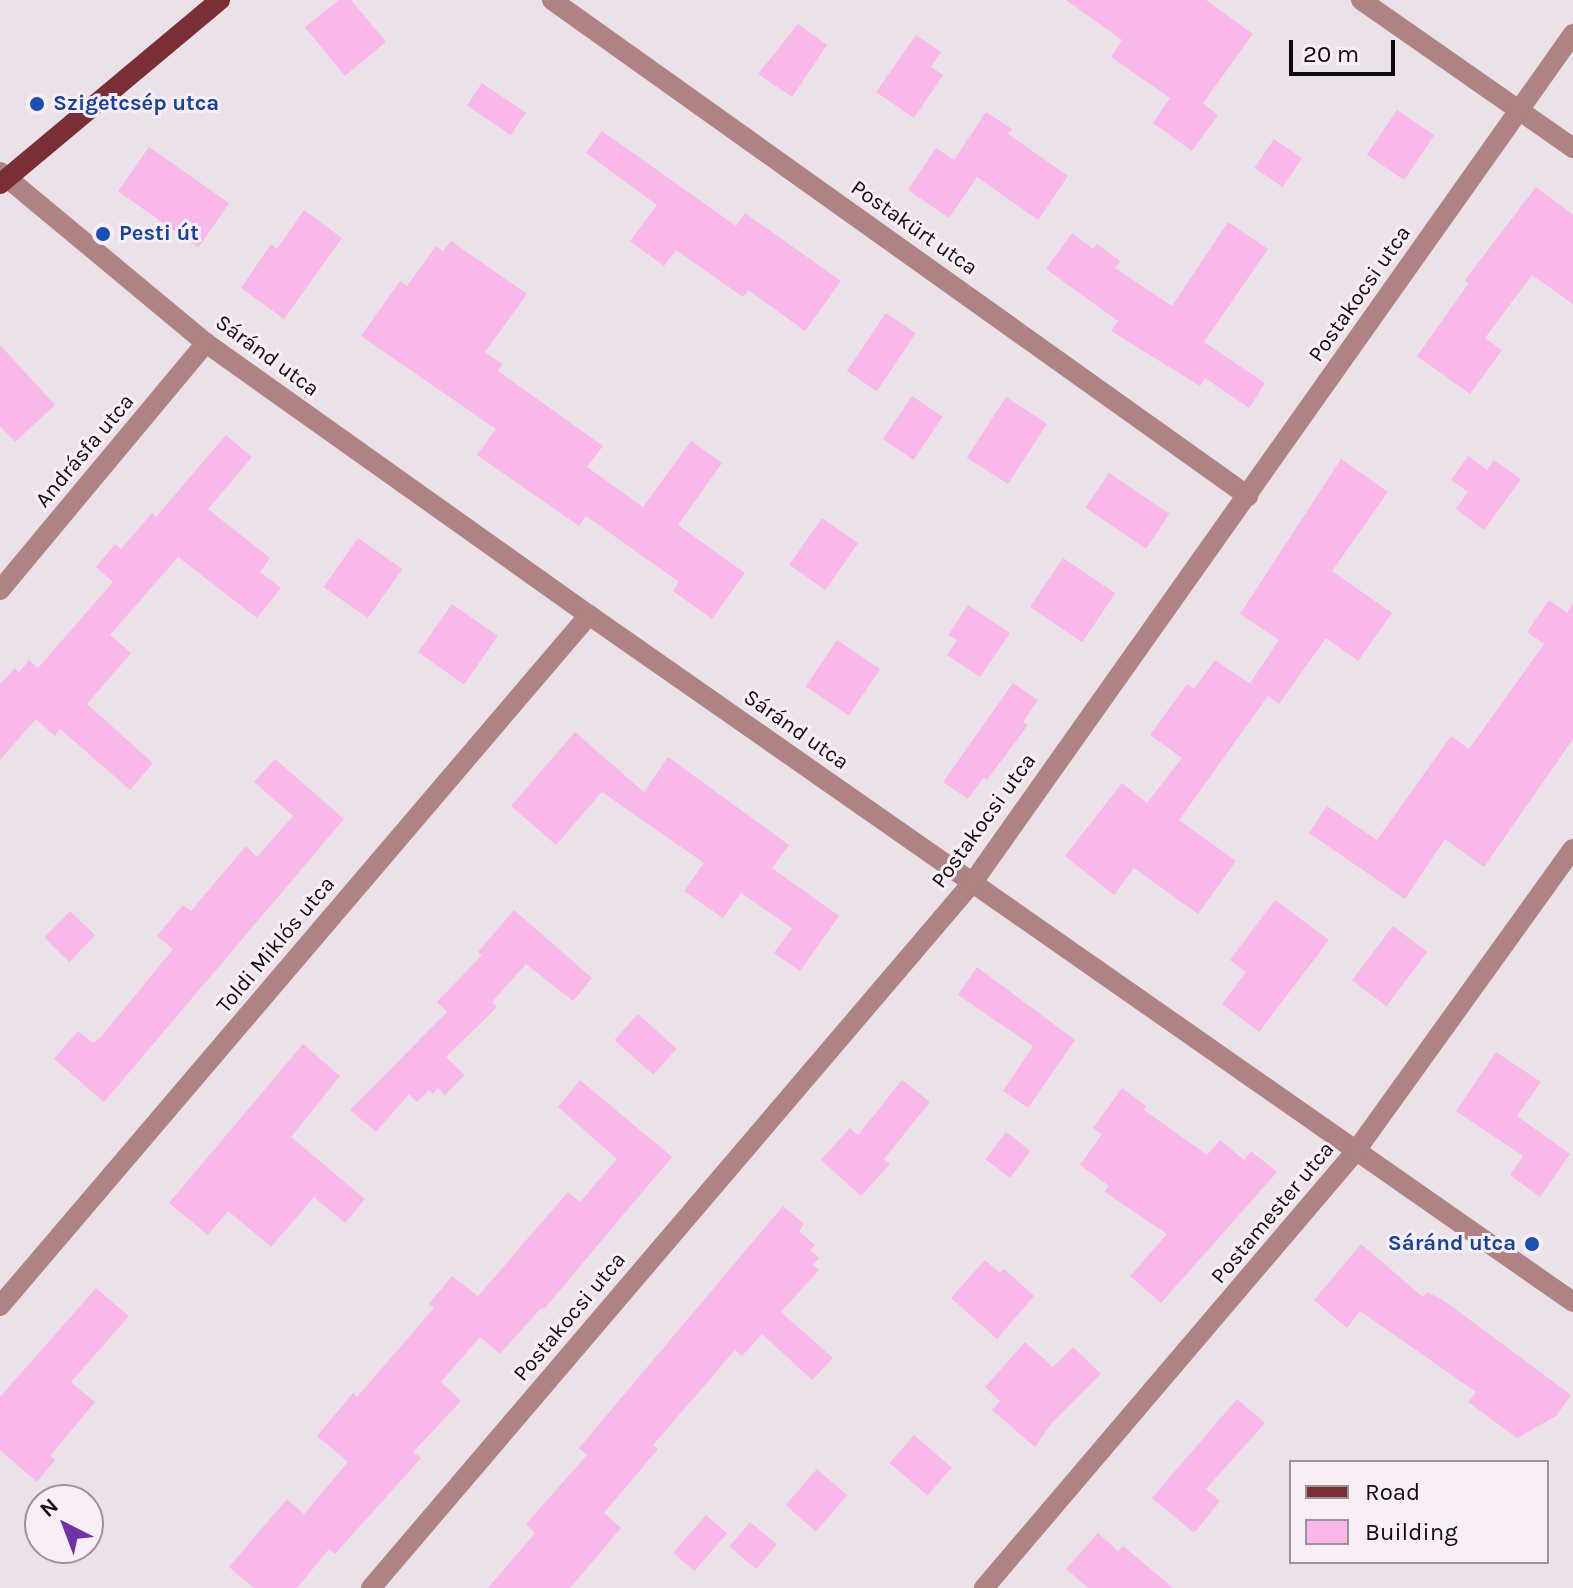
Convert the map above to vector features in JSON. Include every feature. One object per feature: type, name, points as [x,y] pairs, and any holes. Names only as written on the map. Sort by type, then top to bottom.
[{"type":"main road","points":[[2,178],[220,0]]},
{"type":"street","name":"Postakürt utca","points":[[552,0],[1248,496]]},
{"type":"street","points":[[1361,0],[1573,148]]},
{"type":"street","name":"Postakocsi utca","points":[[371,1588],[973,882],[1573,34]]},
{"type":"street","name":"Sáránd utca","points":[[2,178],[206,343],[589,615],[1573,1302]]},
{"type":"street","name":"Andrásfa utca","points":[[0,590],[206,343]]},
{"type":"street","name":"Toldi Miklós utca","points":[[0,1306],[589,615]]},
{"type":"street","name":"Postamester utca","points":[[984,1588],[1355,1152],[1573,849]]},
{"type":"building","points":[[339,0],[351,0],[386,42],[345,76],[305,27]]},
{"type":"building","points":[[1066,0],[1206,0],[1253,34],[1203,103],[1218,115],[1192,151],[1153,123],[1170,98],[1111,57],[1122,40]]},
{"type":"building","points":[[798,24],[827,45],[792,97],[758,74]]},
{"type":"building","points":[[916,35],[941,52],[931,67],[943,75],[914,118],[876,92]]},
{"type":"building","points":[[482,83],[526,113],[511,135],[467,105]]},
{"type":"building","points":[[1397,110],[1434,135],[1404,180],[1367,155]]},
{"type":"building","points":[[986,112],[1012,129],[1008,134],[1068,176],[1038,220],[977,177],[949,218],[908,190],[936,148],[954,160]]},
{"type":"building","points":[[602,131],[736,226],[745,213],[841,281],[805,331],[748,290],[743,297],[676,250],[664,266],[630,241],[657,205],[586,153]]},
{"type":"building","points":[[1274,139],[1302,158],[1283,187],[1254,168]]},
{"type":"building","points":[[149,147],[229,203],[198,247],[118,191]]},
{"type":"building","points":[[1536,187],[1573,215],[1573,304],[1532,275],[1485,338],[1502,350],[1470,394],[1417,356],[1469,283],[1465,280]]},
{"type":"building","points":[[304,210],[342,238],[284,319],[241,288],[271,244],[277,249]]},
{"type":"building","points":[[1228,222],[1268,249],[1204,342],[1265,383],[1249,408],[1205,378],[1200,386],[1111,331],[1118,321],[1046,269],[1072,233],[1093,249],[1097,244],[1120,261],[1115,268],[1172,306]]},
{"type":"building","points":[[451,241],[527,294],[485,352],[502,364],[498,371],[603,446],[587,467],[643,507],[691,441],[722,463],[678,525],[745,573],[712,619],[673,591],[679,582],[586,516],[579,526],[477,455],[496,429],[361,336],[400,281],[407,286],[436,246],[443,251]]},
{"type":"building","points":[[886,313],[916,333],[877,391],[847,371]]},
{"type":"building","points":[[0,345],[55,405],[15,442],[0,426]]},
{"type":"building","points":[[912,396],[943,417],[914,460],[883,439]]},
{"type":"building","points":[[1006,397],[1047,424],[1008,484],[967,457]]},
{"type":"building","points":[[226,435],[252,457],[208,509],[270,558],[260,572],[281,588],[257,618],[178,557],[110,635],[131,653],[87,704],[153,763],[130,790],[60,729],[55,736],[36,719],[0,760],[0,684],[15,668],[19,672],[29,660],[38,668],[113,582],[96,567],[115,544],[121,549],[152,513],[156,517]]},
{"type":"building","points":[[1468,456],[1487,470],[1494,460],[1521,479],[1484,530],[1456,509],[1468,492],[1451,480]]},
{"type":"building","points":[[1341,459],[1388,492],[1332,571],[1392,613],[1358,661],[1326,638],[1279,704],[1268,696],[1179,820],[1236,861],[1198,914],[1134,868],[1114,895],[1065,856],[1122,783],[1147,803],[1182,758],[1150,735],[1187,684],[1194,689],[1215,660],[1267,695],[1250,683],[1279,640],[1240,614]]},
{"type":"building","points":[[1109,473],[1170,514],[1146,549],[1086,508]]},
{"type":"building","points":[[822,518],[858,543],[825,590],[789,565]]},
{"type":"building","points":[[358,538],[402,569],[368,618],[324,587]]},
{"type":"building","points":[[1063,558],[1115,593],[1082,642],[1030,607]]},
{"type":"building","points":[[1549,600],[1567,613],[1573,604],[1573,739],[1484,867],[1445,839],[1405,899],[1309,833],[1327,806],[1377,840],[1451,736],[1469,749],[1544,644],[1527,632]]},
{"type":"building","points":[[452,604],[498,636],[464,684],[418,652]]},
{"type":"building","points":[[968,605],[1010,633],[980,677],[947,655],[957,640],[948,635]]},
{"type":"building","points":[[837,640],[880,669],[849,716],[806,686]]},
{"type":"building","points":[[1013,683],[1038,700],[1023,722],[1028,725],[987,780],[983,778],[968,799],[943,782]]},
{"type":"building","points":[[575,732],[644,792],[668,757],[789,845],[772,868],[839,916],[800,971],[774,953],[792,928],[741,893],[723,918],[684,891],[704,863],[602,792],[556,845],[511,806]]},
{"type":"building","points":[[275,759],[344,819],[104,1102],[54,1059],[78,1031],[93,1043],[101,1037],[173,949],[157,936],[183,905],[191,911],[246,846],[257,857],[293,816],[254,782]]},
{"type":"building","points":[[1275,900],[1329,940],[1259,1032],[1222,1004],[1246,972],[1230,960]]},
{"type":"building","points":[[514,910],[592,978],[573,1001],[526,964],[492,1002],[497,1007],[446,1057],[465,1075],[445,1095],[438,1088],[433,1094],[429,1090],[417,1102],[409,1094],[376,1132],[350,1110],[447,1012],[437,1002],[482,955],[478,952]]},
{"type":"building","points":[[70,911],[95,935],[69,962],[44,938]]},
{"type":"building","points":[[1393,926],[1427,952],[1386,1006],[1352,980]]},
{"type":"building","points":[[977,967],[1075,1040],[1028,1108],[1003,1091],[1033,1046],[958,995]]},
{"type":"building","points":[[638,1014],[677,1049],[653,1075],[615,1040]]},
{"type":"building","points":[[303,1044],[340,1076],[291,1137],[365,1199],[345,1223],[314,1197],[271,1247],[228,1211],[208,1235],[169,1203]]},
{"type":"building","points":[[1496,1052],[1541,1082],[1517,1116],[1570,1154],[1540,1197],[1510,1175],[1523,1156],[1456,1111]]},
{"type":"building","points":[[580,1080],[672,1157],[544,1309],[542,1307],[500,1354],[480,1337],[441,1382],[461,1401],[413,1452],[421,1458],[335,1554],[329,1549],[297,1588],[254,1588],[229,1567],[287,1499],[304,1514],[348,1462],[317,1436],[353,1393],[357,1397],[434,1308],[429,1304],[452,1276],[478,1296],[568,1192],[580,1202],[617,1159],[558,1107]]},
{"type":"building","points":[[902,1080],[930,1102],[884,1159],[890,1164],[861,1196],[821,1160],[850,1128],[858,1135]]},
{"type":"building","points":[[1122,1088],[1146,1106],[1144,1110],[1207,1155],[1220,1140],[1244,1160],[1251,1151],[1277,1172],[1161,1303],[1130,1276],[1167,1234],[1105,1192],[1109,1186],[1080,1165],[1102,1134],[1093,1128]]},
{"type":"building","points":[[1006,1132],[1031,1151],[1010,1178],[986,1159]]},
{"type":"building","points":[[783,1206],[804,1224],[799,1231],[815,1245],[810,1250],[819,1258],[813,1265],[819,1270],[781,1312],[833,1358],[812,1380],[762,1334],[742,1356],[735,1350],[653,1445],[658,1449],[604,1513],[621,1528],[570,1588],[488,1588],[535,1533],[526,1524],[587,1455],[579,1448]]},
{"type":"building","points":[[1361,1244],[1423,1297],[1427,1292],[1443,1300],[1571,1395],[1556,1416],[1517,1438],[1468,1402],[1476,1392],[1360,1311],[1347,1328],[1314,1300]]},
{"type":"building","points":[[985,1260],[1000,1273],[1004,1269],[1034,1296],[997,1339],[951,1298]]},
{"type":"building","points":[[96,1288],[129,1316],[71,1382],[95,1402],[50,1456],[55,1460],[37,1482],[0,1450],[0,1397]]},
{"type":"building","points":[[1025,1342],[1053,1367],[1073,1347],[1101,1374],[1051,1424],[1035,1447],[992,1410],[1000,1401],[985,1387]]},
{"type":"building","points":[[1237,1399],[1265,1423],[1206,1489],[1220,1501],[1194,1533],[1152,1498]]},
{"type":"building","points":[[914,1435],[952,1468],[927,1496],[890,1463]]},
{"type":"building","points":[[817,1469],[847,1495],[816,1531],[786,1505]]},
{"type":"building","points":[[706,1515],[727,1533],[694,1571],[673,1553]]},
{"type":"building","points":[[750,1522],[777,1544],[756,1569],[729,1547]]},
{"type":"building","points":[[1098,1533],[1118,1551],[1123,1546],[1173,1588],[1088,1588],[1066,1569]]},
{"type":"place","name":"Szigetcsép utca","points":[[37,104]]},
{"type":"place","name":"Pesti út","points":[[103,234]]},
{"type":"place","name":"Sáránd utca","points":[[1532,1244]]}]
